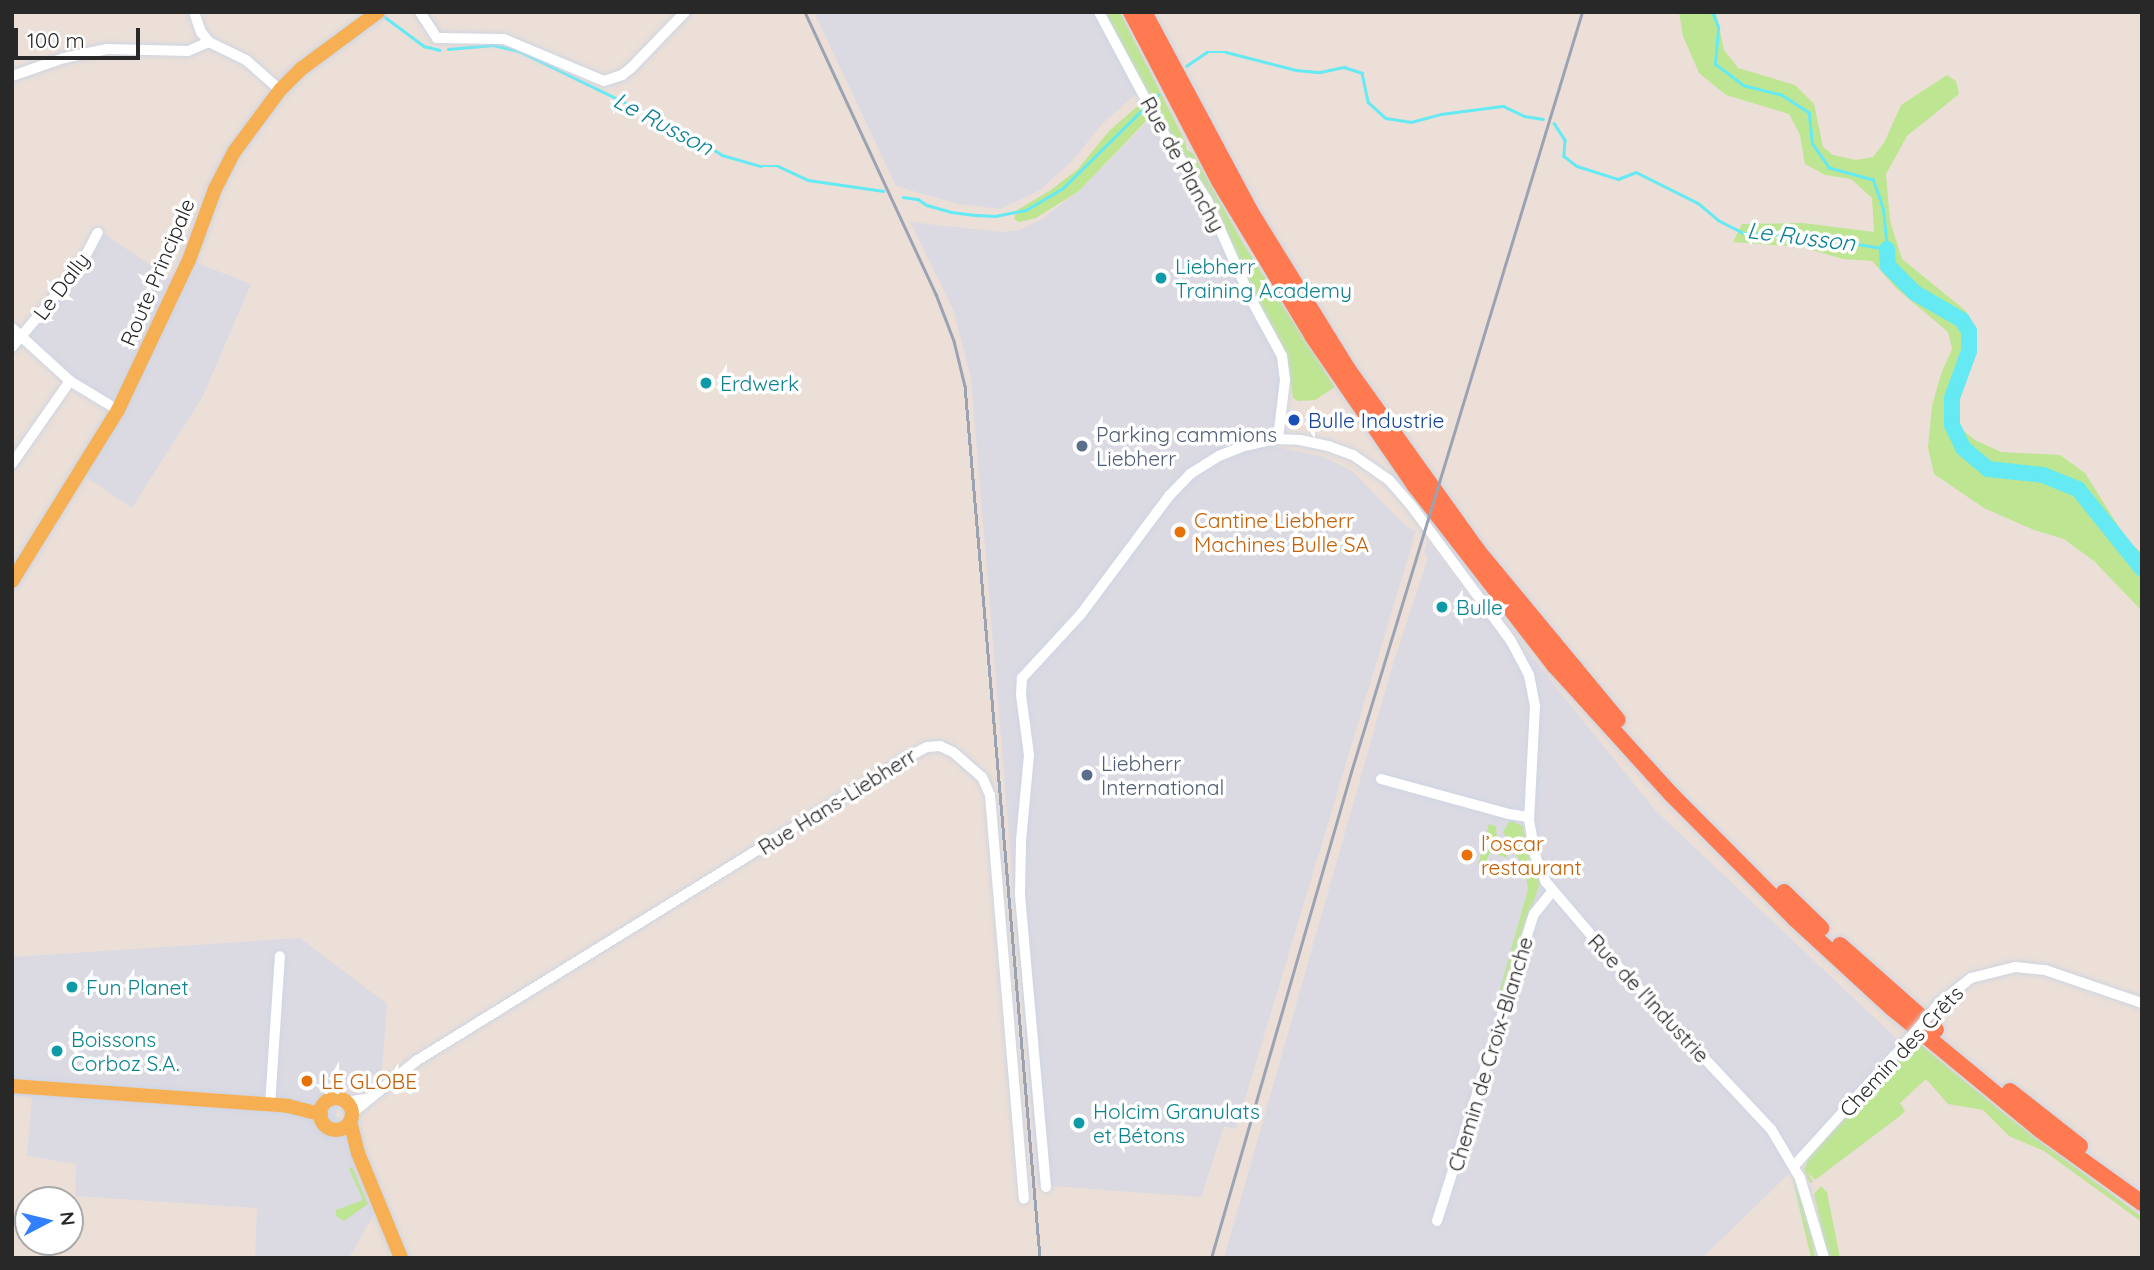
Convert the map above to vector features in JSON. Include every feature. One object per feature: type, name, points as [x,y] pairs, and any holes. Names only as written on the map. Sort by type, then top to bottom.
[{"type":"highway","points":[[1131,12],[1219,181],[1325,356],[1442,523],[1571,684],[1671,794],[1794,918],[1892,1008],[2040,1130],[2142,1203]]},
{"type":"highway","points":[[1144,12],[1229,175],[1341,359],[1458,525],[1579,675],[1703,812],[1840,945],[1983,1070],[2142,1191]]},
{"type":"highway","points":[[1571,684],[1587,708],[1658,791],[1797,932],[1900,1026],[2036,1137],[2142,1213]]},
{"type":"main road","name":"Route Principale","points":[[12,581],[118,410],[189,260],[223,173],[253,123],[301,69],[378,12]]},
{"type":"main road","points":[[12,1086],[323,1108],[338,1098],[401,1258]]},
{"type":"main road","points":[[323,1108],[326,1125],[347,1116]]},
{"type":"street","points":[[194,12],[201,32],[209,42],[246,60],[280,90]]},
{"type":"street","points":[[420,12],[438,38],[504,39],[604,80],[622,75],[631,68],[685,12]]},
{"type":"street","name":"Rue de Planchy","points":[[1099,12],[1163,132],[1206,200],[1246,288],[1282,356],[1285,380],[1278,439]]},
{"type":"street","points":[[12,76],[64,58],[107,49],[188,51],[209,42]]},
{"type":"street","name":"Le Dally","points":[[12,347],[79,268],[98,233]]},
{"type":"street","name":"Le Dally","points":[[12,328],[71,381],[118,410]]},
{"type":"street","points":[[12,464],[71,381]]},
{"type":"street","points":[[1046,1186],[1020,894],[1021,841],[1029,760],[1020,692],[1021,678],[1081,614],[1181,482],[1228,451],[1278,439]]},
{"type":"street","name":"Rue de l'Industrie","points":[[1278,439],[1305,440],[1335,448],[1364,461],[1383,475],[1410,504],[1511,641],[1529,675],[1535,706],[1529,817],[1535,855],[1552,892],[1766,1124],[1794,1167]]},
{"type":"street","name":"Rue Hans-Liebherr","points":[[347,1116],[383,1090],[416,1061],[918,751],[940,746],[953,752],[982,777],[990,795],[1024,1199]]},
{"type":"street","points":[[1381,779],[1529,817]]},
{"type":"street","name":"Chemin de Croix-Blanche","points":[[1437,1221],[1534,914],[1552,892]]},
{"type":"street","points":[[270,1105],[280,956]]},
{"type":"street","name":"Chemin des Crêts","points":[[1794,1167],[1940,1003],[1971,978],[2015,967],[2045,970],[2142,1003]]},
{"type":"street","points":[[1794,1167],[1811,1208],[1824,1258]]},
{"type":"street","points":[[1818,1258],[1819,1242]]},
{"type":"shaded area","points":[[814,12],[1099,12],[1142,89],[1102,124],[1073,160],[1040,190],[1000,209],[958,204],[896,186]]},
{"type":"shaded area","points":[[1155,114],[1198,185],[1282,356],[1277,447],[1324,457],[1352,471],[1408,528],[1416,531],[1236,1129],[1224,1126],[1201,1197],[1038,1185],[971,378],[953,309],[910,222],[1001,232],[1020,230],[1040,220],[1079,191]]},
{"type":"shaded area","points":[[102,232],[178,284],[189,260],[251,284],[203,396],[132,508],[80,473],[118,410],[70,381],[25,333]]},
{"type":"shaded area","points":[[1427,541],[1503,640],[1514,635],[1656,811],[1899,1041],[1855,1096],[1800,1154],[1794,1154],[1792,1171],[1702,1258],[1224,1258],[1391,671],[1428,558],[1424,552]]},
{"type":"shaded area","points":[[300,938],[387,1004],[382,1071],[342,1090],[336,1114],[374,1214],[349,1258],[255,1258],[257,1208],[84,1197],[84,1186],[75,1186],[76,1164],[27,1156],[32,1097],[12,1095],[12,957]]},
{"type":"green space","points":[[1104,12],[1120,12],[1185,141],[1187,150],[1193,153],[1243,243],[1335,387],[1315,400],[1298,401],[1293,398],[1287,358]]},
{"type":"green space","points":[[1679,12],[1716,12],[1724,50],[1738,68],[1795,85],[1814,104],[1823,147],[1833,155],[1856,160],[1873,157],[1884,143],[1901,105],[1947,75],[1956,81],[1959,94],[1907,136],[1886,174],[1890,221],[1902,259],[1966,311],[1976,330],[1966,372],[1952,407],[1960,428],[1975,440],[2001,452],[2060,455],[2085,473],[2127,540],[2142,553],[2142,611],[2094,561],[2064,539],[2034,530],[1984,508],[1934,474],[1928,447],[1932,406],[1941,374],[1952,349],[1948,332],[1897,289],[1872,261],[1843,259],[1802,247],[1733,242],[1742,224],[1803,223],[1874,232],[1872,198],[1851,179],[1825,175],[1805,164],[1800,135],[1789,114],[1726,95],[1699,73],[1683,36]]},
{"type":"green space","points":[[1139,105],[1149,118],[1079,191],[1036,218],[1019,222],[1014,219],[1017,210],[1051,190],[1078,169],[1109,131]]},
{"type":"green space","points":[[1510,820],[1523,826],[1530,861],[1540,882],[1500,1009],[1494,1011],[1528,889],[1525,870],[1503,832]]},
{"type":"green space","points":[[1489,824],[1496,826],[1497,840],[1508,858],[1490,852],[1484,867],[1478,865]]},
{"type":"green space","points":[[1915,1040],[2011,1119],[2142,1217],[2142,1222],[2044,1151],[2009,1136],[1983,1110],[1948,1104],[1926,1079],[1900,1103],[1905,1111],[1900,1116],[1815,1180],[1808,1172],[1813,1182],[1810,1183],[1804,1170],[1808,1159]]},
{"type":"green space","points":[[352,1167],[368,1204],[344,1221],[336,1216],[336,1210],[363,1200],[349,1169]]},
{"type":"green space","points":[[1792,1176],[1810,1224],[1815,1258],[1811,1258]]},
{"type":"green space","points":[[1821,1186],[1827,1192],[1840,1258],[1828,1258],[1814,1194]]},
{"type":"waterway","name":"Le Russon","points":[[1554,123],[1565,140],[1564,156],[1577,166],[1618,179],[1636,172],[1698,203],[1718,220],[1744,233],[1810,236],[1887,249],[1883,209],[1873,180],[1829,168],[1812,144],[1809,113],[1781,95],[1744,86],[1715,64],[1718,27],[1712,12]]},
{"type":"waterway","name":"Le Russon","points":[[385,17],[424,46],[440,50]]},
{"type":"waterway","name":"Le Russon","points":[[448,49],[493,45],[519,51],[690,134],[722,155],[760,166],[778,166],[808,180],[883,191]]},
{"type":"waterway","name":"Le Russon","points":[[1186,66],[1207,52],[1226,52],[1296,70],[1320,72],[1344,67],[1362,73],[1368,102],[1386,118],[1411,122],[1441,114],[1503,106],[1524,116],[1543,119]]},
{"type":"waterway","name":"Le Russon","points":[[1153,101],[1158,95]]},
{"type":"waterway","name":"Le Russon","points":[[903,197],[918,199],[927,205],[951,212],[977,215],[995,216],[1026,210],[1063,188],[1144,108]]},
{"type":"waterway","points":[[1887,249],[1888,266],[1915,293],[1962,320],[1969,331],[1969,351],[1952,398],[1952,425],[1963,448],[1988,469],[2043,475],[2078,489],[2142,569]]},
{"type":"railway","points":[[805,12],[936,294],[954,341],[965,386],[1040,1258]]},
{"type":"railway","points":[[1211,1258],[1351,772],[1582,12]]},
{"type":"place","name":"Liebherr Training Academy","points":[[1161,278]]},
{"type":"place","name":"Erdwerk","points":[[706,383]]},
{"type":"place","name":"Bulle Industrie","points":[[1294,420]]},
{"type":"place","name":"Parking cammions Liebherr","points":[[1082,446]]},
{"type":"place","name":"Cantine Liebherr Machines Bulle SA","points":[[1180,532]]},
{"type":"place","name":"Bulle","points":[[1442,607]]},
{"type":"place","name":"Liebherr International","points":[[1087,775]]},
{"type":"place","name":"l’oscar restaurant","points":[[1467,855]]},
{"type":"place","name":"Fun Planet","points":[[72,987]]},
{"type":"place","name":"Boissons Corboz S.A.","points":[[57,1051]]},
{"type":"place","name":"LE GLOBE","points":[[307,1081]]},
{"type":"place","name":"Holcim Granulats et Bétons","points":[[1079,1123]]}]
